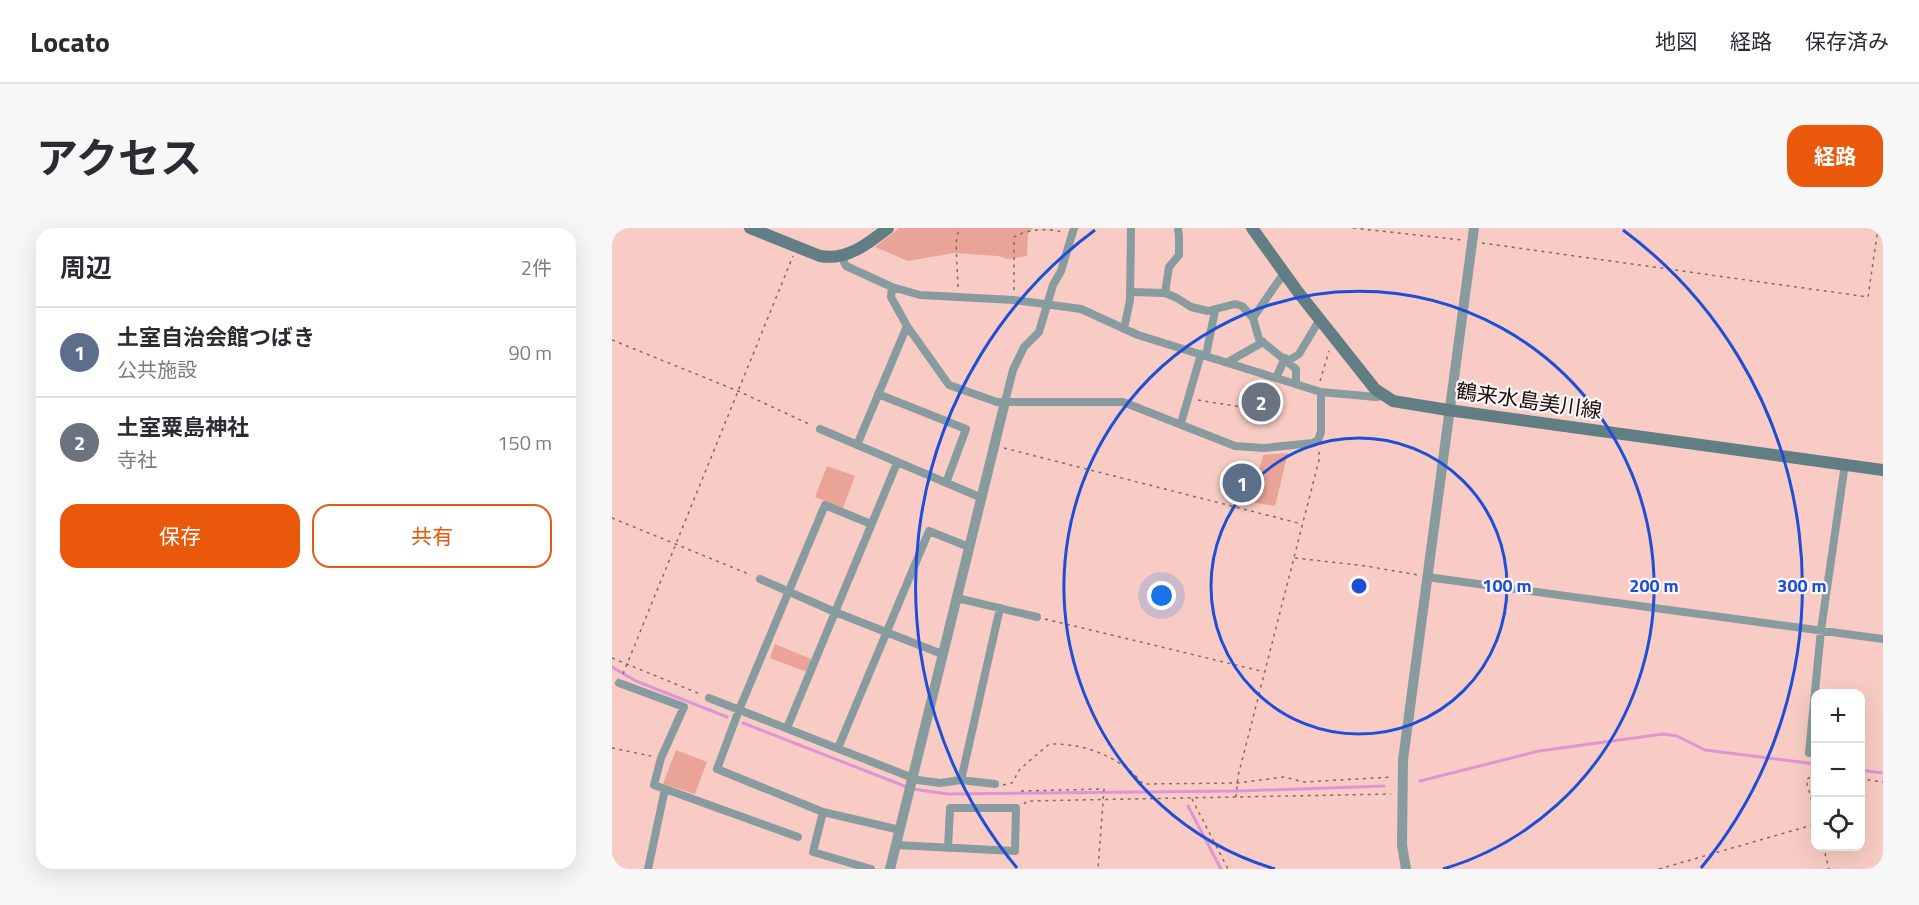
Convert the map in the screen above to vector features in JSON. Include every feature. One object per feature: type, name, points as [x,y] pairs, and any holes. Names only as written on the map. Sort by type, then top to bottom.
[{"type":"main road","points":[[750,228],[830,258],[851,253],[888,228]]},
{"type":"main road","points":[[1252,228],[1284,273],[1382,396]]},
{"type":"main road","name":"鶴来水島美川線","points":[[1382,396],[1393,401],[1449,410],[1883,470]]},
{"type":"street","points":[[1124,329],[1130,292],[1131,228]]},
{"type":"street","points":[[1165,293],[1169,267],[1179,255],[1178,228]]},
{"type":"street","points":[[1406,869],[1402,845],[1403,776],[1474,228]]},
{"type":"street","points":[[890,869],[1013,370],[1024,347],[1039,332],[1053,285],[1061,271],[1073,232]]},
{"type":"street","points":[[841,256],[846,267],[892,287],[920,295],[1014,300],[1081,309],[1124,329],[1319,391],[1382,396]]},
{"type":"street","points":[[1253,318],[1284,273]]},
{"type":"street","points":[[892,287],[891,297],[907,326],[949,385],[997,402],[1123,402],[1235,446],[1264,448],[1318,440],[1321,432],[1319,391]]},
{"type":"street","points":[[1130,292],[1165,293],[1191,307],[1215,311]]},
{"type":"street","points":[[1181,423],[1215,311],[1219,307],[1235,304],[1242,306],[1253,318],[1256,331],[1263,342],[1296,369],[1296,384]]},
{"type":"street","points":[[1276,378],[1287,360],[1299,354],[1320,319]]},
{"type":"street","points":[[857,446],[907,326]]},
{"type":"street","points":[[1228,362],[1263,342]]},
{"type":"street","points":[[878,394],[966,429],[946,483]]},
{"type":"street","points":[[819,429],[982,498]]},
{"type":"street","points":[[787,728],[897,462]]},
{"type":"street","points":[[1809,753],[1821,630],[1845,464]]},
{"type":"street","points":[[871,524],[825,505],[739,710],[717,769],[823,812],[900,830]]},
{"type":"street","points":[[838,748],[929,531],[969,547]]},
{"type":"street","points":[[1427,577],[1883,639]]},
{"type":"street","points":[[760,579],[835,612],[942,654]]},
{"type":"street","points":[[957,598],[1037,617]]},
{"type":"street","points":[[961,780],[1000,608]]},
{"type":"street","points":[[619,683],[684,707],[661,758],[654,785],[798,837]]},
{"type":"street","points":[[709,698],[838,748],[911,786],[961,780],[995,784]]},
{"type":"street","points":[[648,869],[665,789]]},
{"type":"street","points":[[896,845],[948,848],[1015,851],[1016,808],[950,808],[948,848]]},
{"type":"street","points":[[823,812],[813,852],[871,869]]},
{"type":"path","points":[[959,228],[956,243],[957,283],[960,296]]},
{"type":"path","points":[[1353,228],[1472,240],[1494,246],[1868,297],[1878,228]]},
{"type":"path","points":[[1014,300],[1014,237],[1024,231],[1056,229],[1073,232]]},
{"type":"path","points":[[625,670],[797,247]]},
{"type":"path","points":[[1319,391],[1334,336]]},
{"type":"path","points":[[612,340],[738,391],[819,429]]},
{"type":"path","points":[[1188,399],[1241,407]]},
{"type":"path","points":[[1236,797],[1237,785],[1319,460],[1318,440]]},
{"type":"path","points":[[995,446],[1303,524]]},
{"type":"path","points":[[612,518],[760,579]]},
{"type":"path","points":[[1294,558],[1366,566],[1427,577]]},
{"type":"path","points":[[1037,617],[1266,672]]},
{"type":"path","points":[[612,658],[709,698]]},
{"type":"path","points":[[995,784],[1012,783],[1020,769],[1048,745],[1053,744],[1094,749],[1137,774],[1143,784],[1237,785],[1284,777],[1304,782],[1403,776]]},
{"type":"path","points":[[612,748],[661,758]]},
{"type":"path","points":[[1811,776],[1806,780],[1811,800]]},
{"type":"path","points":[[1865,780],[1883,782]]},
{"type":"path","points":[[1021,791],[1104,789],[1098,869]]},
{"type":"path","points":[[1016,808],[1027,801],[1402,794]]},
{"type":"path","points":[[1191,798],[1227,869]]},
{"type":"path","points":[[1659,869],[1811,825]]},
{"type":"path","points":[[1824,851],[1829,869]]},
{"type":"shaded area","points":[[899,228],[1033,228],[1028,234],[1027,256],[1008,259],[998,256],[954,253],[908,261],[875,247]]},
{"type":"shaded area","points":[[1288,453],[1275,506],[1251,502],[1263,455]]},
{"type":"shaded area","points":[[827,466],[855,476],[843,508],[815,497]]},
{"type":"shaded area","points":[[775,644],[811,659],[807,672],[770,658]]},
{"type":"shaded area","points":[[676,750],[707,762],[695,794],[663,784]]},
{"type":"waterway","points":[[612,667],[636,681],[727,717]]},
{"type":"waterway","points":[[743,723],[907,787]]},
{"type":"waterway","points":[[1420,781],[1539,751],[1663,734],[1677,736],[1705,750],[1811,763]]},
{"type":"waterway","points":[[1865,771],[1883,773]]},
{"type":"waterway","points":[[913,789],[948,794],[1238,791],[1384,786]]},
{"type":"waterway","points":[[1188,806],[1221,869]]},
{"type":"place","name":"土室粟島神社","points":[[1261,402]]},
{"type":"place","name":"土室自治会館つばき","points":[[1242,483]]}]
